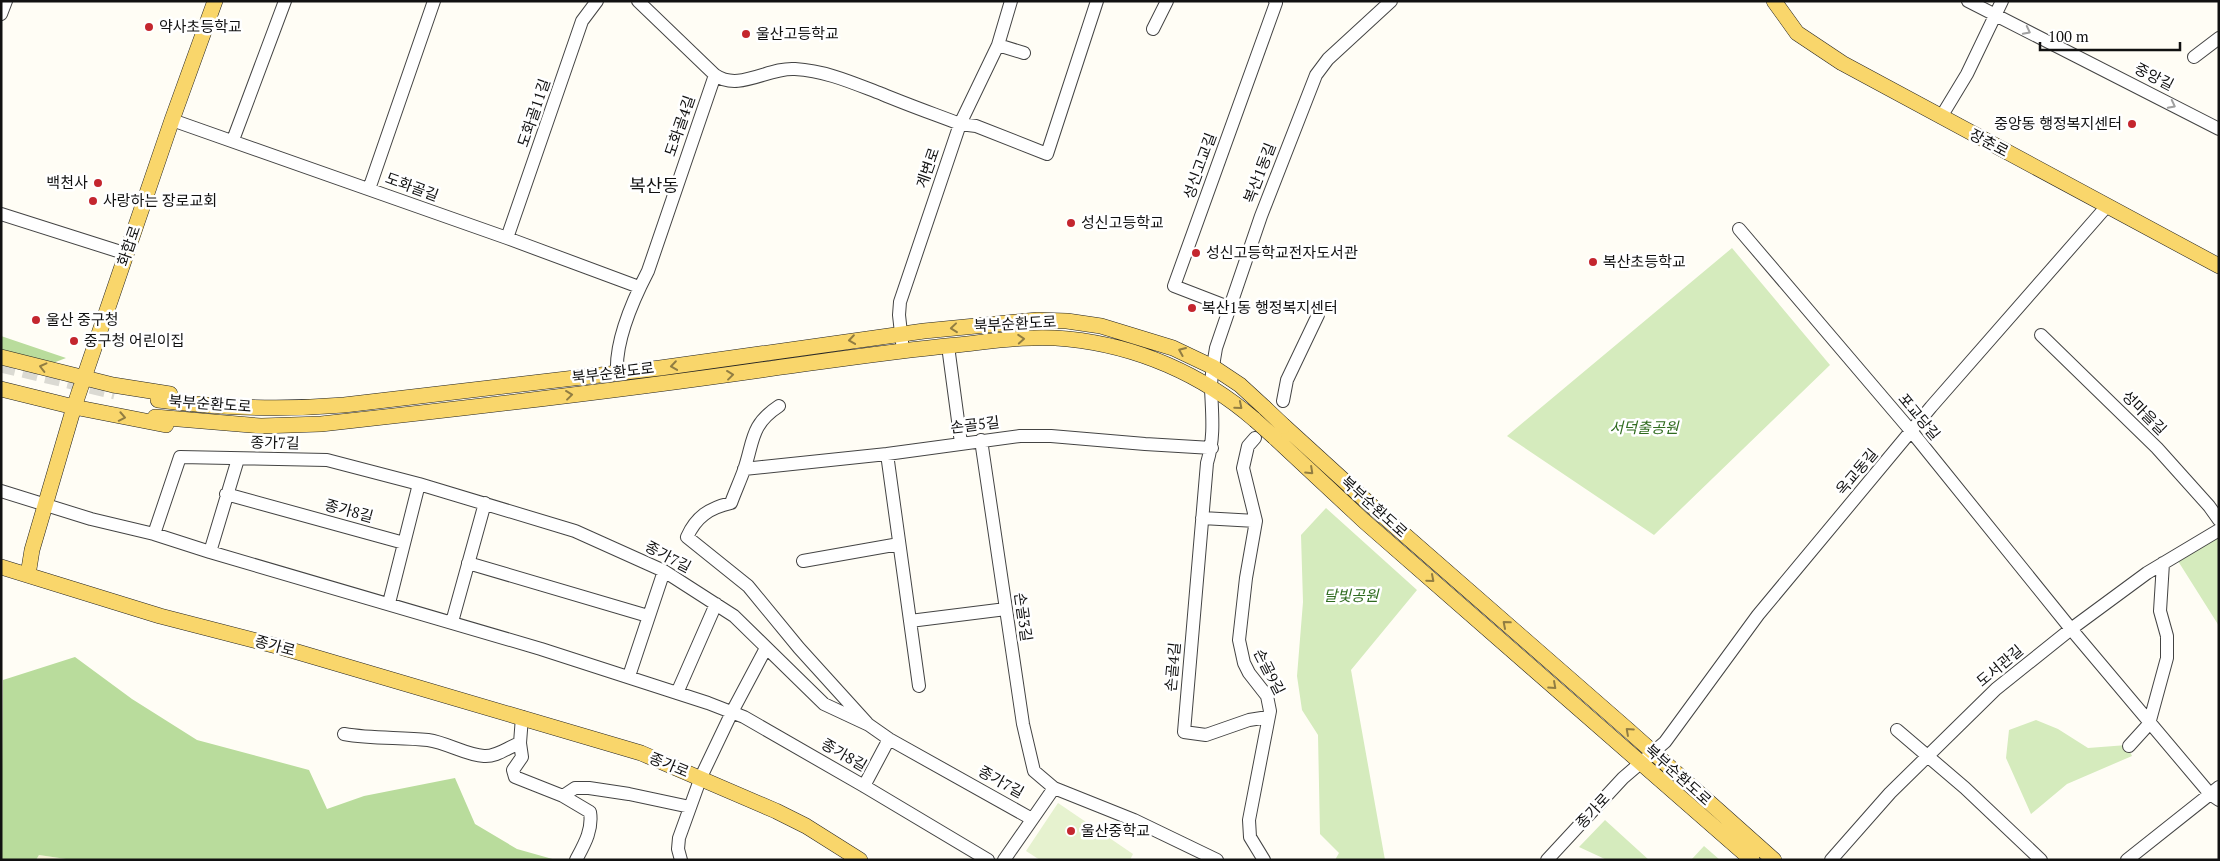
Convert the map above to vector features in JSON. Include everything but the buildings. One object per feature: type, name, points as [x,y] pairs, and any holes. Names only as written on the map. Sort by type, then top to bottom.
[{"type":"main road","name":"화합로","points":[[74,407],[172,120],[215,1]]},
{"type":"main road","name":"장춘로","points":[[1774,1],[1797,33],[1816,46],[1941,117],[2219,266]]},
{"type":"main road","name":"북부순환도로","points":[[158,400],[226,407],[318,407],[617,373],[901,334],[1037,320],[1067,321],[1101,326],[1152,340],[1192,356],[1213,367],[1240,386],[1374,508],[1774,860]]},
{"type":"main road","name":"북부순환도로","points":[[155,417],[227,424],[296,426],[547,397],[948,346],[1038,338],[1098,343],[1147,357],[1211,386],[1234,401],[1364,520],[1680,799],[1752,860]]},
{"type":"main road","points":[[1,357],[85,378],[198,398],[260,401],[316,400],[376,393],[544,382]]},
{"type":"main road","points":[[1,389],[153,424],[261,433],[297,433],[376,424],[547,397]]},
{"type":"main road","points":[[28,575],[32,550],[74,407]]},
{"type":"main road","name":"종가로","points":[[1,567],[160,616],[284,648],[641,753],[806,826],[860,860]]},
{"type":"main road","points":[[1691,787],[1786,860]]},
{"type":"main road","points":[[1680,799],[1742,860]]},
{"type":"street","points":[[1,14],[6,1]]},
{"type":"street","points":[[233,140],[285,1]]},
{"type":"street","points":[[369,189],[434,1]]},
{"type":"street","name":"도화골11길","points":[[507,238],[582,21],[597,1]]},
{"type":"street","points":[[638,1],[721,79],[731,81],[745,80],[782,68],[827,73],[960,124],[976,126],[1047,154],[1097,1]]},
{"type":"street","name":"계변로","points":[[903,351],[900,302],[960,124],[998,45],[1011,1]]},
{"type":"street","points":[[1153,29],[1168,1]]},
{"type":"street","name":"성신고교길","points":[[1231,308],[1174,286],[1275,1]]},
{"type":"street","name":"복산1동길","points":[[1211,386],[1216,348],[1261,216],[1316,75],[1328,59],[1391,1]]},
{"type":"street","name":"중앙길","points":[[1968,1],[2219,129]]},
{"type":"street","points":[[1941,117],[1967,74],[2002,1]]},
{"type":"street","points":[[2194,57],[2219,38]]},
{"type":"street","points":[[998,45],[1024,53]]},
{"type":"street","name":"도화골4길","points":[[617,373],[617,351],[639,288],[648,270],[715,75]]},
{"type":"street","name":"도화골길","points":[[172,120],[507,238],[639,288]]},
{"type":"street","name":"옥교동길","points":[[1640,763],[1665,742],[1758,615],[1956,378],[2107,206]]},
{"type":"street","points":[[1,214],[127,254]]},
{"type":"street","name":"포교당길","points":[[1739,229],[1912,432],[2150,724],[2216,794]]},
{"type":"street","points":[[1283,401],[1287,380],[1318,315]]},
{"type":"street","name":"성마을길","points":[[2041,335],[2157,448],[2209,506],[2219,520]]},
{"type":"street","points":[[948,346],[961,443]]},
{"type":"street","name":"손골4길","points":[[1211,386],[1212,448],[1207,463],[1184,732],[1206,736],[1249,720],[1268,717]]},
{"type":"street","points":[[779,406],[764,416],[752,437],[744,469],[731,503],[715,507],[694,523],[687,538],[748,586],[799,648],[869,725]]},
{"type":"street","name":"손골5길","points":[[744,469],[887,454],[1020,436],[1051,436],[1212,448]]},
{"type":"street","name":"손골9길","points":[[1254,438],[1248,446],[1243,468],[1256,521],[1246,578],[1239,640],[1240,650],[1249,673],[1270,702],[1252,795],[1248,829],[1255,846],[1264,860]]},
{"type":"street","name":"손골3길","points":[[981,440],[1023,724],[1031,765],[1039,777],[1054,788]]},
{"type":"street","points":[[887,454],[919,686]]},
{"type":"street","name":"종가7길","points":[[154,534],[180,457],[327,460],[419,484],[575,531],[664,571],[734,616],[824,704],[869,725],[889,739],[1032,818],[1004,860]]},
{"type":"street","points":[[210,552],[238,459]]},
{"type":"street","points":[[389,603],[419,484]]},
{"type":"street","name":"종가8길","points":[[1,491],[91,519],[154,534],[452,622],[629,676],[732,712],[744,717],[864,786],[988,860]]},
{"type":"street","name":"종가8길","points":[[226,494],[404,543]]},
{"type":"street","points":[[452,622],[485,503]]},
{"type":"street","points":[[1202,518],[1256,521]]},
{"type":"street","name":"도서관길","points":[[1831,860],[1890,793],[1996,689],[2071,629],[2163,563],[2219,530]]},
{"type":"street","points":[[802,561],[899,544]]},
{"type":"street","points":[[468,563],[648,616]]},
{"type":"street","points":[[2129,746],[2150,724],[2169,647],[2160,611],[2163,563]]},
{"type":"street","points":[[629,676],[664,571]]},
{"type":"street","points":[[677,693],[716,604]]},
{"type":"street","points":[[910,621],[1006,609]]},
{"type":"street","points":[[700,778],[766,648]]},
{"type":"street","points":[[522,717],[520,743],[522,757],[514,770],[515,777],[563,796],[590,812],[591,819],[588,838],[576,860]]},
{"type":"street","points":[[1897,730],[1965,788],[2041,860]]},
{"type":"street","points":[[344,734],[363,737],[428,740],[449,744],[484,756],[497,755],[506,748],[520,743]]},
{"type":"street","points":[[864,786],[889,739]]},
{"type":"street","name":"종가로","points":[[1547,860],[1623,778],[1640,763]]},
{"type":"street","name":"종가로","points":[[681,860],[678,849],[679,838],[700,778]]},
{"type":"street","points":[[563,796],[575,788],[589,788],[690,807]]},
{"type":"street","points":[[1032,818],[1054,788],[1134,820],[1217,860]]},
{"type":"street","points":[[2127,860],[2216,794]]},
{"type":"shaded area","points":[[39,855],[66,859],[111,860],[36,860]]},
{"type":"green space","name":"서덕출공원","points":[[1732,248],[1830,365],[1654,535],[1507,436]]},
{"type":"green space","points":[[1,336],[66,358],[53,363],[1,351]]},
{"type":"green space","name":"달빛공원","points":[[1326,508],[1417,590],[1351,670],[1385,860],[1335,860],[1339,853],[1320,834],[1318,735],[1302,710],[1297,676],[1303,602],[1301,535]]},
{"type":"green space","points":[[2219,536],[2219,626],[2178,561]]},
{"type":"green space","points":[[75,657],[132,699],[197,740],[309,770],[327,809],[364,796],[455,778],[475,824],[517,849],[556,860],[111,860],[66,859],[39,855],[36,860],[1,860],[3,680]]},
{"type":"green space","points":[[2036,720],[2058,729],[2088,748],[2127,745],[2132,756],[2067,784],[2031,814],[2006,758],[2009,730]]},
{"type":"green space","name":"울산중학교","points":[[1058,803],[1133,854],[1130,860],[1040,860],[1026,851]]},
{"type":"green space","points":[[1605,820],[1649,860],[1607,860],[1579,847]]},
{"type":"green space","points":[[1704,846],[1720,860],[1691,860]]},
{"type":"tunnel","points":[[1,365],[115,392]]},
{"type":"place","name":"약사초등학교","points":[[149,27]]},
{"type":"place","name":"울산고등학교","points":[[746,34]]},
{"type":"place","name":"중앙동 행정복지센터","points":[[2132,124]]},
{"type":"place","name":"백천사","points":[[98,183]]},
{"type":"place","name":"사랑하는 장로교회","points":[[93,201]]},
{"type":"place","name":"성신고등학교","points":[[1071,223]]},
{"type":"place","name":"성신고등학교전자도서관","points":[[1196,253]]},
{"type":"place","name":"복산초등학교","points":[[1593,262]]},
{"type":"place","name":"복산1동 행정복지센터","points":[[1192,308]]},
{"type":"place","name":"울산 중구청","points":[[36,320]]},
{"type":"place","name":"중구청 어린이집","points":[[74,341]]},
{"type":"place","name":"울산중학교","points":[[1071,831]]},
{"type":"district","name":"복산동","points":[[654,186]]}]
